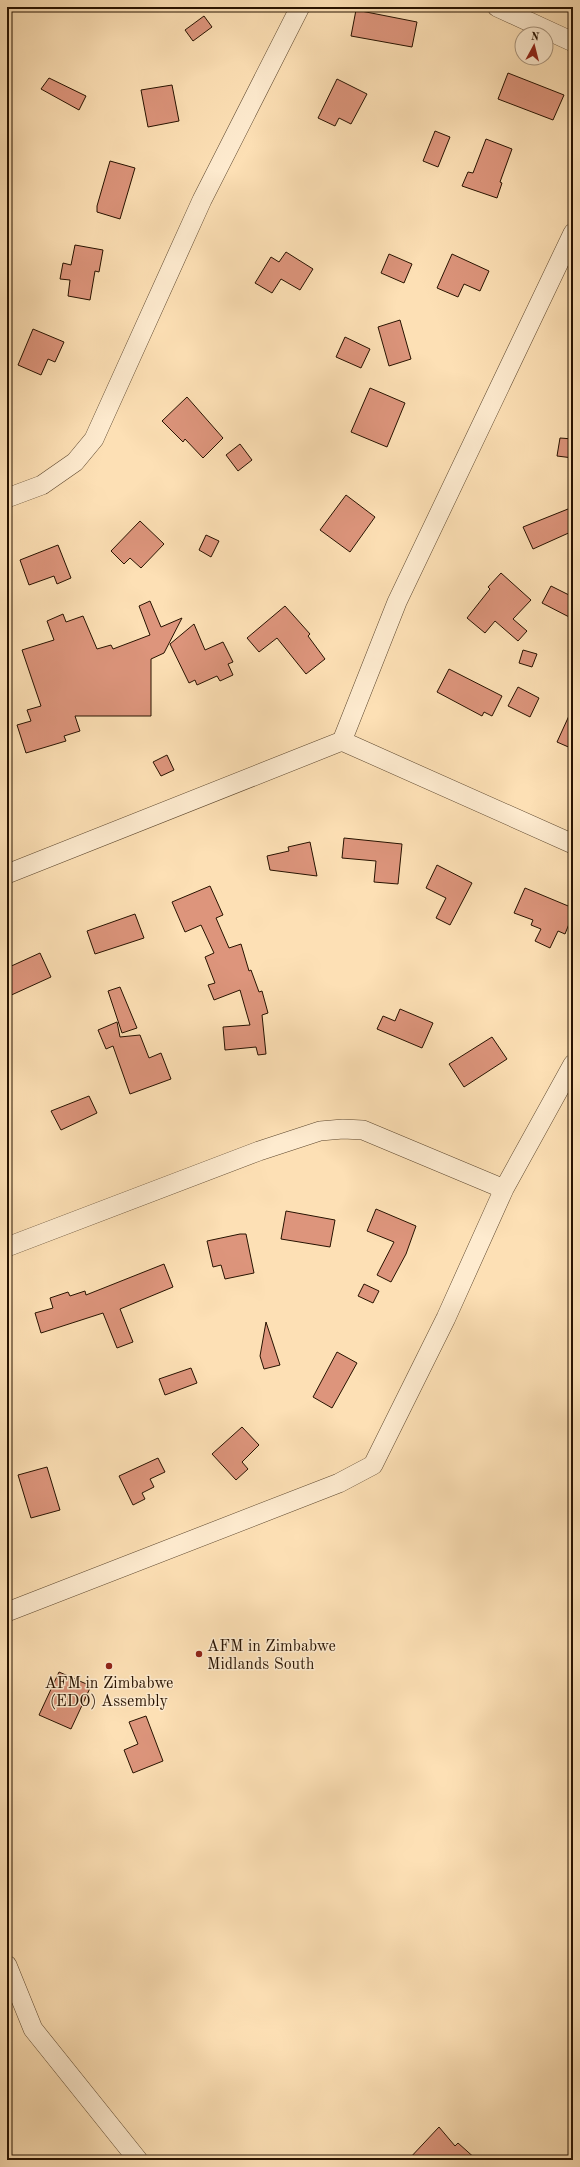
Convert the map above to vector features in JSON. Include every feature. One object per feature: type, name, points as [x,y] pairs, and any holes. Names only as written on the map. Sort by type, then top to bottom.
[{"type":"street","points":[[7,498],[42,485],[75,462],[94,439],[202,200],[300,7]]},
{"type":"street","points":[[497,7],[573,42]]},
{"type":"street","points":[[342,741],[397,602],[573,233]]},
{"type":"street","points":[[7,874],[342,741],[573,844]]},
{"type":"street","points":[[7,1612],[339,1483],[373,1464],[446,1318],[504,1189],[573,1064]]},
{"type":"street","points":[[7,1247],[259,1151],[320,1131],[343,1129],[363,1130],[504,1189]]},
{"type":"street","points":[[7,1965],[33,2029],[138,2160]]},
{"type":"building","points":[[356,10],[417,22],[412,47],[351,36]]},
{"type":"building","points":[[204,16],[212,27],[193,41],[185,30]]},
{"type":"building","points":[[508,73],[564,95],[553,120],[498,99]]},
{"type":"building","points":[[49,78],[86,96],[79,110],[41,89]]},
{"type":"building","points":[[337,79],[367,94],[351,124],[339,118],[335,126],[318,118]]},
{"type":"building","points":[[172,85],[179,121],[148,127],[141,90]]},
{"type":"building","points":[[435,131],[450,137],[438,167],[423,161]]},
{"type":"building","points":[[486,139],[512,149],[500,182],[502,183],[497,198],[462,186],[468,172],[473,173]]},
{"type":"building","points":[[110,161],[135,168],[120,219],[97,212],[97,206]]},
{"type":"building","points":[[75,245],[103,250],[99,272],[95,271],[90,300],[68,296],[70,280],[60,279],[63,263],[71,265]]},
{"type":"building","points":[[286,252],[313,269],[300,290],[281,279],[272,293],[255,283],[271,257],[279,262]]},
{"type":"building","points":[[389,254],[412,264],[404,283],[381,273]]},
{"type":"building","points":[[452,254],[489,271],[480,291],[464,284],[458,297],[437,288]]},
{"type":"building","points":[[400,320],[411,359],[389,366],[378,327]]},
{"type":"building","points":[[33,329],[64,342],[55,362],[48,359],[41,375],[18,365]]},
{"type":"building","points":[[345,337],[370,349],[361,368],[336,357]]},
{"type":"building","points":[[370,388],[405,403],[387,447],[351,432]]},
{"type":"building","points":[[187,397],[223,438],[203,458],[185,439],[183,442],[162,421]]},
{"type":"building","points":[[560,438],[573,439],[573,458],[557,456]]},
{"type":"building","points":[[240,444],[252,460],[238,471],[226,455]]},
{"type":"building","points":[[346,495],[375,517],[350,552],[320,530]]},
{"type":"building","points":[[573,507],[573,531],[533,549],[523,527]]},
{"type":"building","points":[[140,521],[164,544],[141,568],[130,558],[124,564],[111,551]]},
{"type":"building","points":[[206,535],[219,541],[211,557],[199,550]]},
{"type":"building","points":[[58,545],[71,578],[57,584],[54,576],[29,585],[20,560]]},
{"type":"building","points":[[501,573],[531,600],[513,619],[527,631],[518,641],[495,621],[485,633],[467,618],[490,589],[488,587]]},
{"type":"building","points":[[551,586],[573,597],[573,619],[542,603]]},
{"type":"building","points":[[150,601],[161,627],[182,618],[164,653],[151,659],[151,716],[75,716],[80,731],[64,736],[66,741],[26,753],[17,725],[31,721],[27,710],[41,706],[22,650],[54,640],[47,621],[63,614],[66,622],[83,616],[97,649],[111,645],[113,649],[150,635],[139,606]]},
{"type":"building","points":[[285,606],[310,634],[308,636],[325,659],[306,674],[277,638],[259,652],[247,638]]},
{"type":"building","points":[[194,624],[205,650],[223,642],[233,662],[228,664],[233,675],[220,681],[217,676],[197,685],[195,680],[189,683],[170,644]]},
{"type":"building","points":[[523,650],[537,654],[532,667],[519,663]]},
{"type":"building","points":[[449,669],[502,696],[492,716],[484,712],[482,716],[437,692]]},
{"type":"building","points":[[518,687],[539,698],[530,717],[508,706]]},
{"type":"building","points":[[573,707],[573,749],[557,742]]},
{"type":"building","points":[[167,755],[174,770],[161,776],[153,762]]},
{"type":"building","points":[[344,838],[402,844],[398,884],[374,882],[376,861],[342,858]]},
{"type":"building","points":[[310,842],[317,876],[270,870],[267,856],[289,851],[288,847]]},
{"type":"building","points":[[437,865],[472,883],[450,925],[436,918],[446,898],[426,888]]},
{"type":"building","points":[[210,886],[223,915],[216,918],[229,948],[241,944],[249,971],[251,970],[259,992],[262,991],[268,1013],[262,1015],[266,1054],[258,1055],[256,1047],[225,1050],[223,1027],[250,1025],[240,990],[214,1000],[208,985],[215,983],[205,957],[214,953],[201,925],[185,932],[172,902]]},
{"type":"building","points":[[525,888],[573,908],[573,914],[565,934],[558,931],[550,948],[535,941],[541,929],[531,925],[533,920],[514,913]]},
{"type":"building","points":[[135,914],[144,938],[95,954],[87,931]]},
{"type":"building","points":[[40,953],[51,977],[7,997],[7,968]]},
{"type":"building","points":[[120,987],[137,1028],[122,1033],[108,991]]},
{"type":"building","points":[[400,1009],[433,1023],[422,1048],[377,1029],[383,1016],[395,1021]]},
{"type":"building","points":[[117,1022],[120,1037],[140,1035],[149,1058],[161,1053],[171,1079],[130,1094],[113,1046],[106,1049],[98,1030]]},
{"type":"building","points":[[492,1037],[507,1059],[464,1087],[449,1064]]},
{"type":"building","points":[[89,1096],[97,1113],[61,1130],[51,1111]]},
{"type":"building","points":[[376,1209],[416,1226],[406,1254],[391,1282],[377,1275],[394,1242],[367,1231]]},
{"type":"building","points":[[286,1211],[335,1220],[330,1247],[281,1239]]},
{"type":"building","points":[[246,1234],[254,1273],[225,1279],[221,1265],[213,1267],[207,1241]]},
{"type":"building","points":[[164,1264],[173,1287],[120,1309],[133,1342],[117,1348],[103,1313],[41,1333],[35,1313],[53,1308],[50,1298],[68,1292],[70,1296],[85,1291],[86,1295]]},
{"type":"building","points":[[364,1284],[379,1291],[373,1303],[358,1296]]},
{"type":"building","points":[[266,1322],[280,1365],[264,1369],[260,1356]]},
{"type":"building","points":[[337,1352],[357,1363],[332,1408],[313,1397]]},
{"type":"building","points":[[191,1368],[197,1383],[165,1395],[159,1379]]},
{"type":"building","points":[[242,1427],[259,1445],[242,1462],[248,1469],[236,1480],[212,1454]]},
{"type":"building","points":[[158,1458],[165,1472],[150,1479],[154,1487],[142,1493],[145,1499],[133,1505],[119,1476]]},
{"type":"building","points":[[47,1467],[60,1510],[31,1518],[18,1475]]},
{"type":"building","points":[[59,1672],[91,1686],[71,1729],[39,1715]]},
{"type":"building","points":[[146,1716],[163,1761],[133,1773],[124,1750],[138,1744],[129,1722]]},
{"type":"building","points":[[439,2127],[455,2146],[458,2143],[477,2160],[408,2160]]},
{"type":"place","name":"AFM in Zimbabwe Midlands South","points":[[199,1654]]},
{"type":"place","name":"AFM in Zimbabwe (EDO) Assembly","points":[[109,1666]]}]
